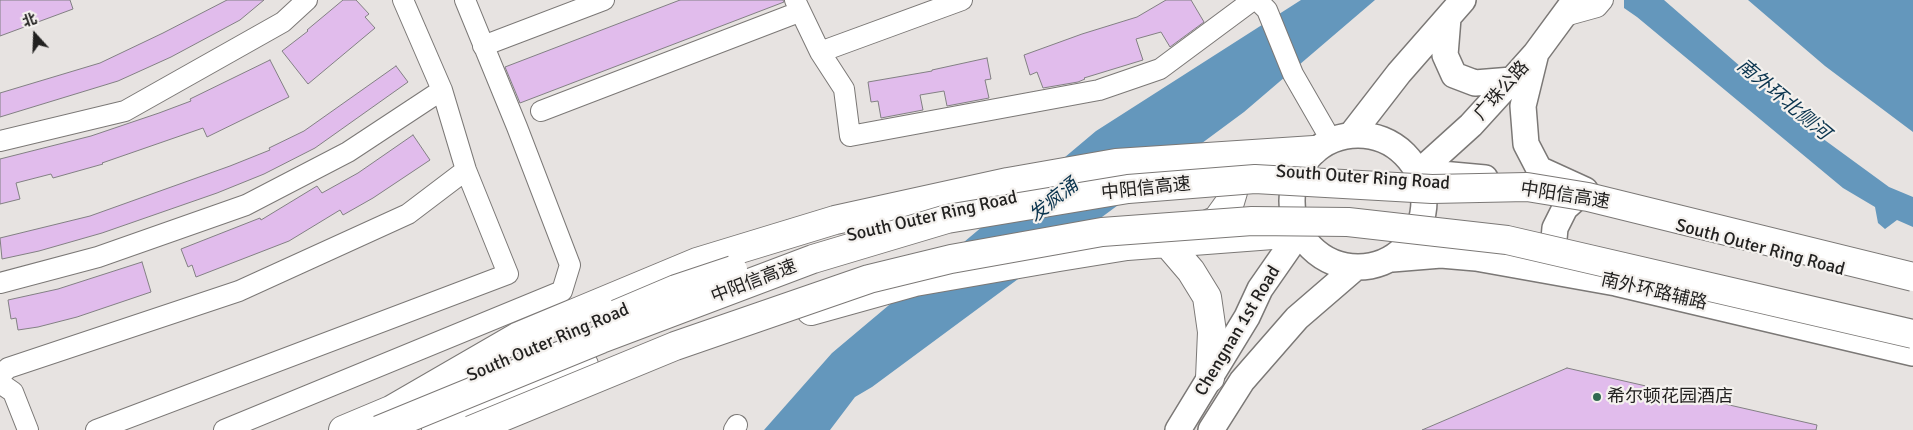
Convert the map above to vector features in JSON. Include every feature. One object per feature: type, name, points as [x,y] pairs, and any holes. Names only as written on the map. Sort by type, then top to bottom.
[{"type":"highway","points":[[343,430],[384,420],[516,337],[696,262],[835,220],[1042,176],[1116,163],[1200,158],[1332,142]]},
{"type":"highway","points":[[1167,243],[1217,220],[1230,202],[1233,192],[1228,177],[1214,164],[1200,158]]},
{"type":"highway","name":"South Outer Ring Road","points":[[384,420],[567,334],[676,289],[780,254],[986,202],[1189,173],[1317,172],[1484,187],[1667,223],[1913,288]]},
{"type":"highway","name":"中阳信高速","points":[[384,420],[813,259],[947,219],[1128,189],[1255,179],[1432,189],[1528,187],[1588,197],[1913,277]]},
{"type":"highway","name":"South Outer Ring Road","points":[[436,430],[584,365],[744,302],[874,262],[978,239],[1127,214],[1278,207],[1385,211],[1522,230],[1913,321]]},
{"type":"highway","name":"中阳信高速","points":[[471,430],[675,346],[869,279],[951,258],[1102,232],[1252,221],[1348,222],[1507,240],[1913,334]]},
{"type":"highway","points":[[454,430],[576,395],[808,312],[915,282],[1127,246],[1299,233]]},
{"type":"highway","points":[[1167,243],[1191,271],[1207,297],[1212,332],[1210,378]]},
{"type":"main road","points":[[1456,9],[1445,55],[1454,75],[1475,83],[1512,80]]},
{"type":"main road","points":[[1332,142],[1372,136],[1391,142],[1407,156],[1419,172],[1424,191],[1424,211],[1418,230],[1407,246],[1392,258],[1374,265],[1355,268],[1332,263],[1313,250],[1299,233],[1292,211],[1292,189],[1300,168],[1332,142],[1399,73],[1456,9]]},
{"type":"main road","name":"广珠公路","points":[[1419,172],[1471,125],[1536,53],[1568,9]]},
{"type":"main road","points":[[1536,53],[1523,106],[1526,144],[1539,168],[1585,190]]},
{"type":"main road","points":[[1419,172],[1538,182],[1642,200],[1729,222],[1913,263]]},
{"type":"main road","points":[[1568,274],[1553,250],[1555,228],[1565,208],[1585,190]]},
{"type":"main road","name":"Chengnan 1st Road","points":[[1178,430],[1247,317],[1260,289],[1299,233]]},
{"type":"main road","name":"南外环路辅路","points":[[1392,258],[1441,255],[1476,258],[1616,282],[1913,354]]},
{"type":"main road","name":"Chengnan 1st Road","points":[[1211,430],[1242,381],[1297,318],[1355,268]]},
{"type":"street","points":[[0,141],[125,111],[283,22],[307,0]]},
{"type":"street","points":[[96,430],[508,274],[466,170],[442,90],[403,0]]},
{"type":"street","points":[[224,430],[562,291],[570,266],[517,127],[465,0]]},
{"type":"street","points":[[483,46],[604,0]]},
{"type":"street","points":[[820,52],[962,0]]},
{"type":"street","points":[[1568,9],[1598,7],[1603,0]]},
{"type":"street","points":[[541,111],[797,6],[820,52],[844,89],[850,136],[1099,90],[1160,69],[1259,3],[1293,74],[1332,142]]},
{"type":"street","points":[[0,283],[98,257],[246,205],[348,152],[442,90]]},
{"type":"street","points":[[0,376],[8,368],[239,291],[408,214],[466,170]]},
{"type":"street","points":[[0,383],[13,392],[28,430]]},
{"type":"water","name":"发疯涌","points":[[1301,0],[1375,0],[1244,112],[872,387],[855,397],[830,430],[764,430],[832,353],[1096,131]]},
{"type":"water","points":[[1624,0],[1664,0],[1826,141],[1889,187],[1913,197],[1913,227],[1897,220],[1885,229],[1878,223],[1875,207],[1843,188],[1624,8]]},
{"type":"water","points":[[1748,0],[1913,0],[1913,132],[1825,66]]},
{"type":"building","points":[[0,0],[70,0],[73,9],[0,36]]},
{"type":"building","points":[[227,0],[264,0],[240,20],[171,57],[118,81],[0,117],[0,93],[100,63]]},
{"type":"building","points":[[343,0],[356,0],[369,14],[365,17],[375,28],[308,84],[282,51]]},
{"type":"building","points":[[680,0],[783,0],[784,2],[520,103],[505,67]]},
{"type":"building","points":[[1166,0],[1191,0],[1204,22],[1170,47],[1161,32],[1136,39],[1143,60],[1084,78],[1078,82],[1043,88],[1037,72],[1030,75],[1024,55],[1137,17]]},
{"type":"building","points":[[987,58],[991,79],[985,80],[989,98],[947,106],[944,91],[920,95],[923,110],[881,118],[878,101],[871,102],[868,82],[932,71]]},
{"type":"building","points":[[270,60],[289,97],[207,137],[203,128],[103,164],[53,178],[51,174],[16,183],[20,199],[0,204],[0,159],[91,136],[159,113],[191,101],[190,99]]},
{"type":"building","points":[[396,66],[408,82],[315,148],[264,174],[217,193],[102,233],[39,251],[2,259],[0,238],[90,216],[270,150],[269,148],[304,131]]},
{"type":"building","points":[[413,135],[430,160],[373,198],[343,215],[340,210],[289,241],[196,277],[192,265],[188,267],[181,249],[260,218],[261,220],[317,186],[322,193],[358,173]]},
{"type":"building","points":[[142,262],[151,292],[77,317],[38,327],[18,330],[16,318],[11,319],[8,300],[58,289]]},
{"type":"building","name":"希尔顿花园酒店","points":[[1567,368],[1817,425],[1816,430],[1422,430]]},
{"type":"place","name":"希尔顿花园酒店","points":[[1597,397]]},
{"type":"water label","name":"南外环北侧河","points":[[1783,100]]}]
